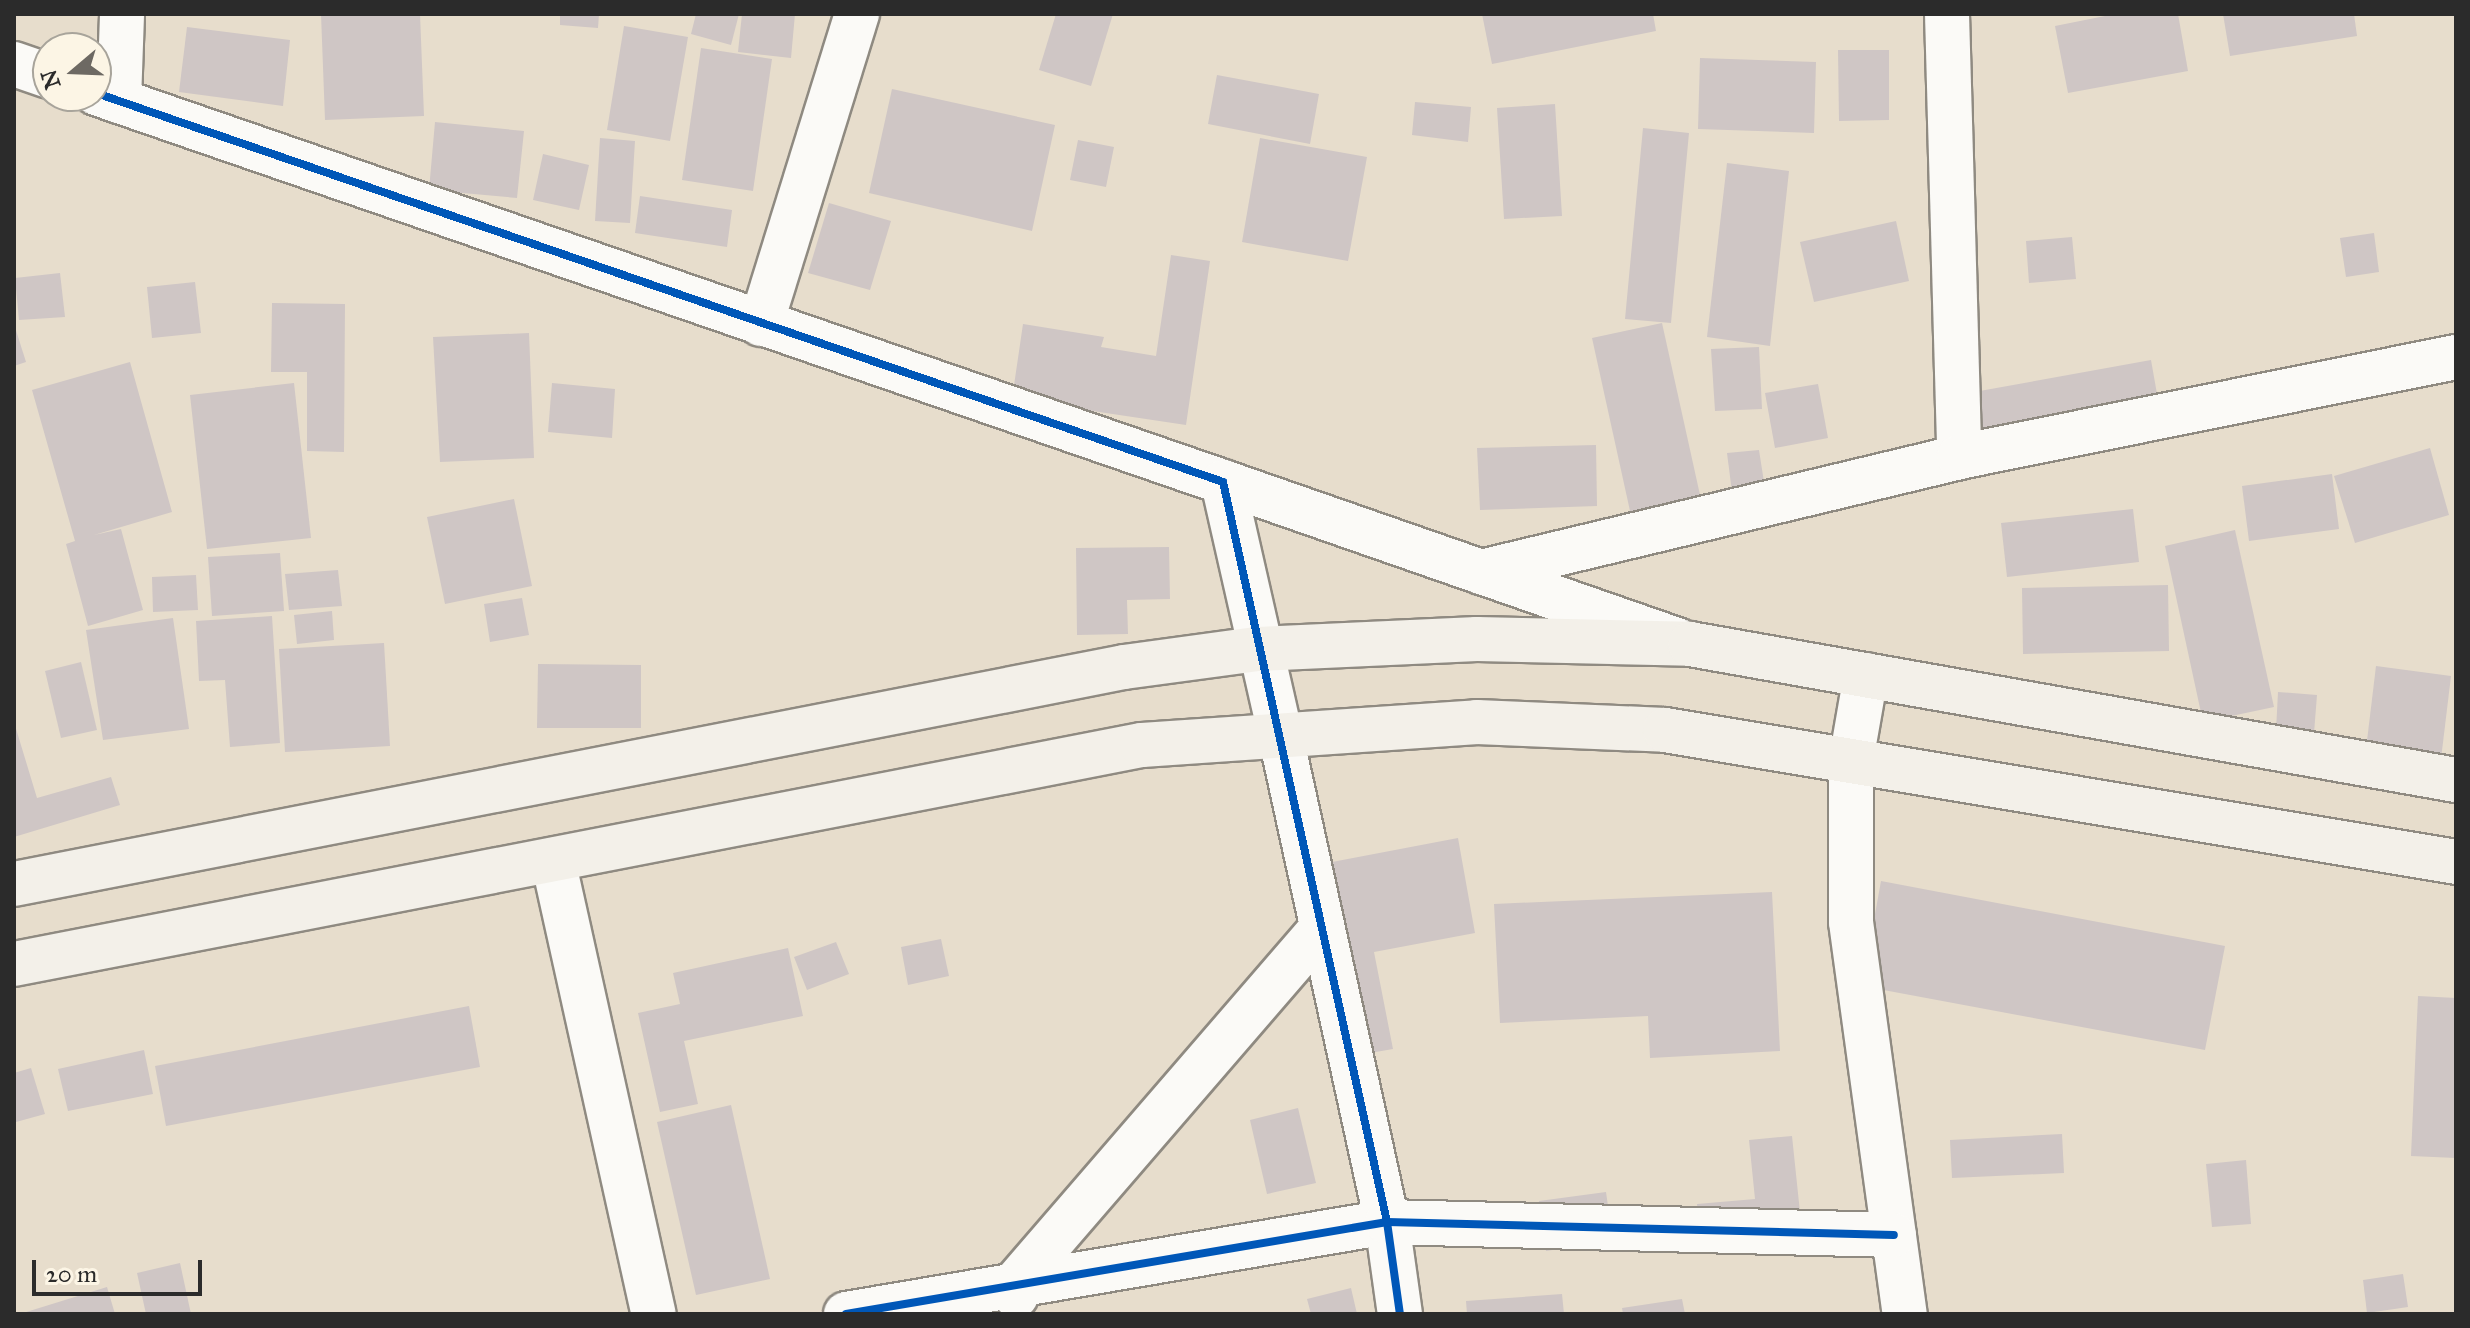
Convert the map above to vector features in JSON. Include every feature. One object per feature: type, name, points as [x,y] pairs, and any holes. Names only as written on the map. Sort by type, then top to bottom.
[{"type":"main road","points":[[14,884],[1124,667],[1258,649],[1477,639],[1690,644],[2456,780]]},
{"type":"main road","points":[[14,964],[1142,745],[1280,733],[1477,722],[1649,729],[2456,862]]},
{"type":"street","points":[[112,73],[122,14]]},
{"type":"street","points":[[761,324],[857,14]]},
{"type":"street","points":[[1947,14],[1959,457]]},
{"type":"street","points":[[112,98],[1690,644]]},
{"type":"street","points":[[1481,572],[1959,457],[2456,357]]},
{"type":"street","points":[[1223,482],[1387,1222],[1400,1314]]},
{"type":"street","points":[[1866,675],[1851,761],[1851,922],[1905,1314]]},
{"type":"street","points":[[553,860],[654,1314]]},
{"type":"street","points":[[1017,1300],[1322,928]]},
{"type":"street","points":[[846,1314],[1017,1300],[1387,1222],[1894,1235]]},
{"type":"building","points":[[321,14],[420,14],[424,116],[325,120]]},
{"type":"building","points":[[560,14],[599,14],[598,28],[560,25]]},
{"type":"building","points":[[696,14],[739,14],[731,45],[691,34]]},
{"type":"building","points":[[742,14],[795,14],[791,58],[738,52]]},
{"type":"building","points":[[1056,14],[1113,14],[1091,86],[1039,70]]},
{"type":"building","points":[[1482,14],[1653,14],[1656,31],[1492,64]]},
{"type":"building","points":[[2115,14],[2178,14],[2188,71],[2068,93],[2055,26]]},
{"type":"building","points":[[2223,14],[2354,14],[2357,36],[2230,56]]},
{"type":"building","points":[[624,26],[688,37],[670,141],[607,130]]},
{"type":"building","points":[[187,27],[290,40],[283,106],[179,92]]},
{"type":"building","points":[[701,48],[772,59],[753,191],[682,180]]},
{"type":"building","points":[[1838,50],[1889,50],[1889,120],[1839,121]]},
{"type":"building","points":[[1700,58],[1816,62],[1814,133],[1698,129]]},
{"type":"building","points":[[1217,75],[1319,94],[1310,144],[1208,124]]},
{"type":"building","points":[[892,89],[1055,125],[1032,231],[869,193]]},
{"type":"building","points":[[1415,102],[1471,107],[1468,142],[1412,135]]},
{"type":"building","points":[[1555,104],[1562,216],[1504,219],[1497,108]]},
{"type":"building","points":[[435,122],[524,131],[517,198],[429,190]]},
{"type":"building","points":[[1643,128],[1689,133],[1671,323],[1625,319]]},
{"type":"building","points":[[600,138],[635,141],[630,223],[595,221]]},
{"type":"building","points":[[1260,138],[1367,157],[1348,261],[1242,242]]},
{"type":"building","points":[[1078,140],[1114,147],[1106,187],[1070,180]]},
{"type":"building","points":[[543,154],[589,165],[579,210],[533,200]]},
{"type":"building","points":[[1727,163],[1789,171],[1770,346],[1707,337]]},
{"type":"building","points":[[640,196],[732,210],[727,247],[635,233]]},
{"type":"building","points":[[829,203],[891,221],[870,290],[808,273]]},
{"type":"building","points":[[1896,221],[1909,281],[1814,302],[1800,242]]},
{"type":"building","points":[[2374,233],[2379,272],[2346,277],[2340,238]]},
{"type":"building","points":[[2072,237],[2076,279],[2029,283],[2026,241]]},
{"type":"building","points":[[1171,255],[1210,261],[1186,425],[1012,399],[1023,324],[1104,337],[1101,347],[1156,356]]},
{"type":"building","points":[[60,273],[65,317],[19,320],[15,278]]},
{"type":"building","points":[[195,282],[201,333],[152,338],[147,287]]},
{"type":"building","points":[[272,303],[345,304],[344,452],[307,451],[307,372],[271,372]]},
{"type":"building","points":[[1662,323],[1702,504],[1632,520],[1592,338]]},
{"type":"building","points":[[14,324],[26,362],[14,366]]},
{"type":"building","points":[[529,333],[534,458],[440,462],[433,337]]},
{"type":"building","points":[[1759,347],[1762,409],[1715,411],[1711,349]]},
{"type":"building","points":[[2151,360],[2160,411],[1972,444],[1963,394]]},
{"type":"building","points":[[130,362],[172,512],[94,535],[121,529],[143,610],[88,626],[66,544],[75,541],[32,390]]},
{"type":"building","points":[[294,383],[311,538],[207,549],[190,395]]},
{"type":"building","points":[[552,383],[615,389],[612,438],[548,432]]},
{"type":"building","points":[[1818,384],[1828,438],[1775,448],[1765,393]]},
{"type":"building","points":[[1596,445],[1597,506],[1480,510],[1477,448]]},
{"type":"building","points":[[2430,448],[2449,515],[2355,543],[2334,476]]},
{"type":"building","points":[[1759,450],[1766,495],[1733,500],[1727,453]]},
{"type":"building","points":[[2332,474],[2339,529],[2249,541],[2242,486]]},
{"type":"building","points":[[514,499],[532,586],[445,604],[427,517]]},
{"type":"building","points":[[2133,509],[2139,562],[2007,577],[2001,523]]},
{"type":"building","points":[[2235,530],[2274,707],[2203,722],[2165,546]]},
{"type":"building","points":[[1169,547],[1170,599],[1127,600],[1128,634],[1077,635],[1076,548]]},
{"type":"building","points":[[280,553],[284,611],[212,616],[208,557]]},
{"type":"building","points":[[338,570],[342,606],[289,610],[285,574]]},
{"type":"building","points":[[196,575],[198,610],[153,612],[152,577]]},
{"type":"building","points":[[2168,585],[2169,651],[2023,654],[2022,588]]},
{"type":"building","points":[[522,598],[529,635],[490,642],[484,604]]},
{"type":"building","points":[[332,611],[334,640],[297,644],[294,615]]},
{"type":"building","points":[[272,616],[280,743],[230,747],[225,680],[199,681],[196,621]]},
{"type":"building","points":[[173,618],[189,729],[103,740],[86,630]]},
{"type":"building","points":[[384,643],[390,746],[285,752],[279,649]]},
{"type":"building","points":[[81,662],[97,730],[61,738],[45,671]]},
{"type":"building","points":[[538,664],[641,665],[641,728],[537,728]]},
{"type":"building","points":[[2376,666],[2451,676],[2441,759],[2366,749]]},
{"type":"building","points":[[2278,692],[2317,695],[2314,733],[2276,731]]},
{"type":"building","points":[[14,722],[37,798],[111,777],[120,805],[14,837]]},
{"type":"building","points":[[1458,838],[1475,933],[1374,952],[1393,1049],[1347,1057],[1311,866]]},
{"type":"building","points":[[1881,881],[2225,946],[2205,1050],[1862,986]]},
{"type":"building","points":[[1772,892],[1780,1051],[1650,1058],[1648,1016],[1500,1023],[1494,904]]},
{"type":"building","points":[[941,939],[949,976],[908,985],[901,947]]},
{"type":"building","points":[[836,942],[849,974],[807,990],[794,957]]},
{"type":"building","points":[[788,948],[803,1016],[684,1041],[698,1104],[660,1112],[638,1013],[680,1004],[673,973]]},
{"type":"building","points":[[2418,996],[2456,998],[2456,1158],[2411,1156]]},
{"type":"building","points":[[469,1006],[480,1067],[166,1126],[155,1066]]},
{"type":"building","points":[[144,1050],[153,1094],[68,1111],[58,1069]]},
{"type":"building","points":[[31,1068],[45,1114],[16,1122],[14,1073]]},
{"type":"building","points":[[731,1105],[770,1279],[696,1295],[657,1122]]},
{"type":"building","points":[[1298,1108],[1316,1183],[1267,1194],[1250,1120]]},
{"type":"building","points":[[2062,1134],[2064,1173],[1952,1178],[1950,1140]]},
{"type":"building","points":[[1792,1136],[1803,1241],[1702,1251],[1697,1204],[1755,1199],[1749,1140]]},
{"type":"building","points":[[2246,1160],[2251,1224],[2212,1227],[2206,1164]]},
{"type":"building","points":[[1606,1192],[1613,1241],[1546,1251],[1539,1201]]},
{"type":"building","points":[[180,1263],[191,1314],[146,1314],[137,1273]]},
{"type":"building","points":[[2403,1274],[2408,1307],[2367,1313],[2363,1280]]},
{"type":"building","points":[[107,1287],[115,1314],[23,1314],[23,1313]]},
{"type":"building","points":[[1351,1288],[1357,1314],[1311,1314],[1307,1299]]},
{"type":"building","points":[[1562,1294],[1564,1314],[1467,1314],[1466,1301]]},
{"type":"building","points":[[1682,1299],[1685,1314],[1623,1314],[1622,1308]]},
{"type":"cycle path","points":[[112,99],[1223,482],[1387,1222],[1400,1314]]},
{"type":"cycle path","points":[[846,1314],[1387,1222],[1894,1235]]}]
